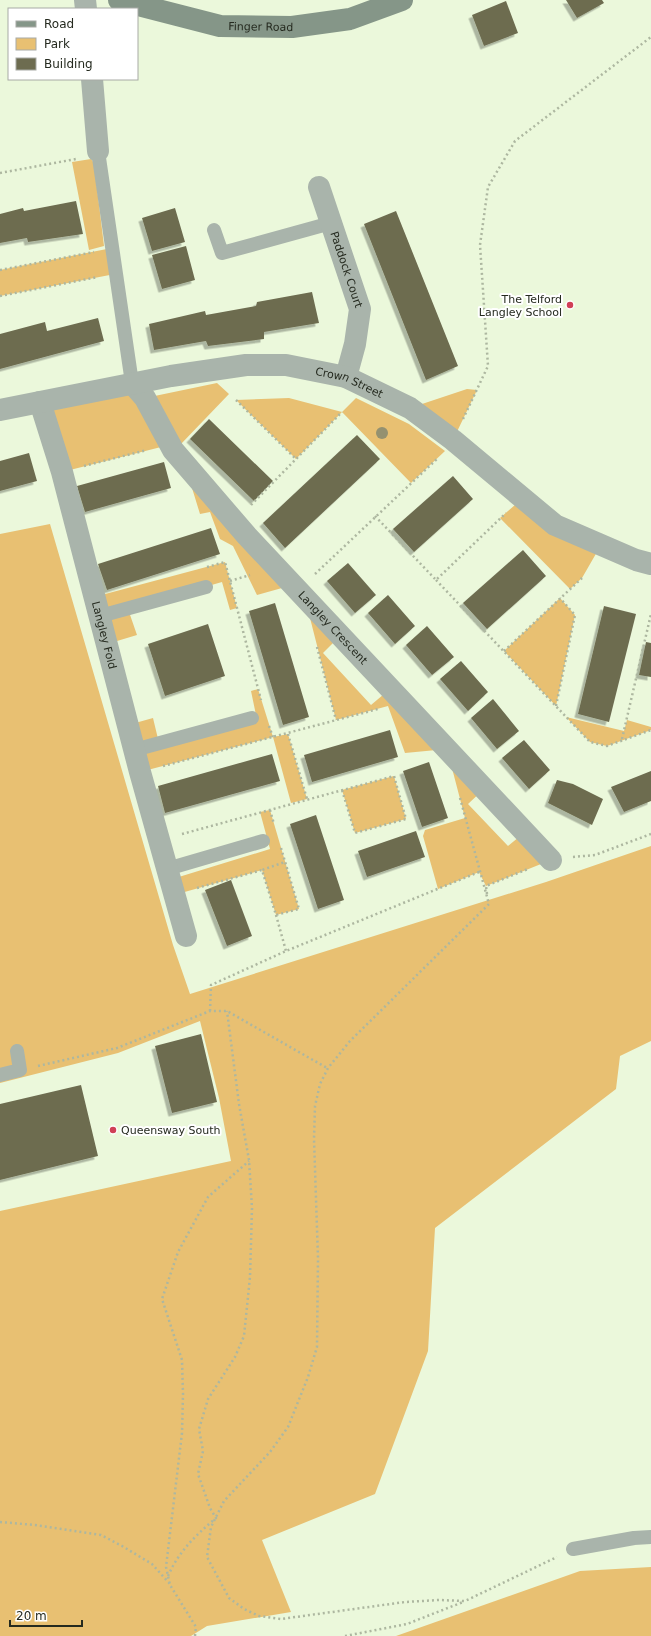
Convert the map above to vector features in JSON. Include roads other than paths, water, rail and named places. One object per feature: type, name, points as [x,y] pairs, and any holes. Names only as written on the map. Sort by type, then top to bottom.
[{"type":"main road","name":"Finger Road","points":[[119,0],[220,26],[292,27],[350,18],[402,0]]},
{"type":"street","points":[[92,80],[98,153]]},
{"type":"street","name":"Paddock Court","points":[[319,187],[360,309],[355,344],[346,377]]},
{"type":"street","name":"Crown Street","points":[[0,410],[132,383],[246,365],[286,365],[346,377],[410,408],[453,440],[555,525],[636,560],[651,564]]},
{"type":"street","name":"Langley Crescent","points":[[132,383],[145,398],[169,444],[234,522],[551,860]]},
{"type":"street","name":"Langley Fold","points":[[40,402],[62,472],[158,840],[186,936]]},
{"type":"lane","points":[[98,153],[132,383]]},
{"type":"lane","points":[[214,230],[222,254],[332,223]]},
{"type":"lane","points":[[100,616],[206,587]]},
{"type":"lane","points":[[134,750],[252,718]]},
{"type":"lane","points":[[166,869],[263,841]]},
{"type":"lane","points":[[0,1075],[20,1070],[17,1051]]},
{"type":"lane","points":[[573,1549],[634,1538],[651,1538]]},
{"type":"place","name":"The Telford Langley School","points":[[570,305]]},
{"type":"place","name":"Queensway South","points":[[113,1130]]}]
